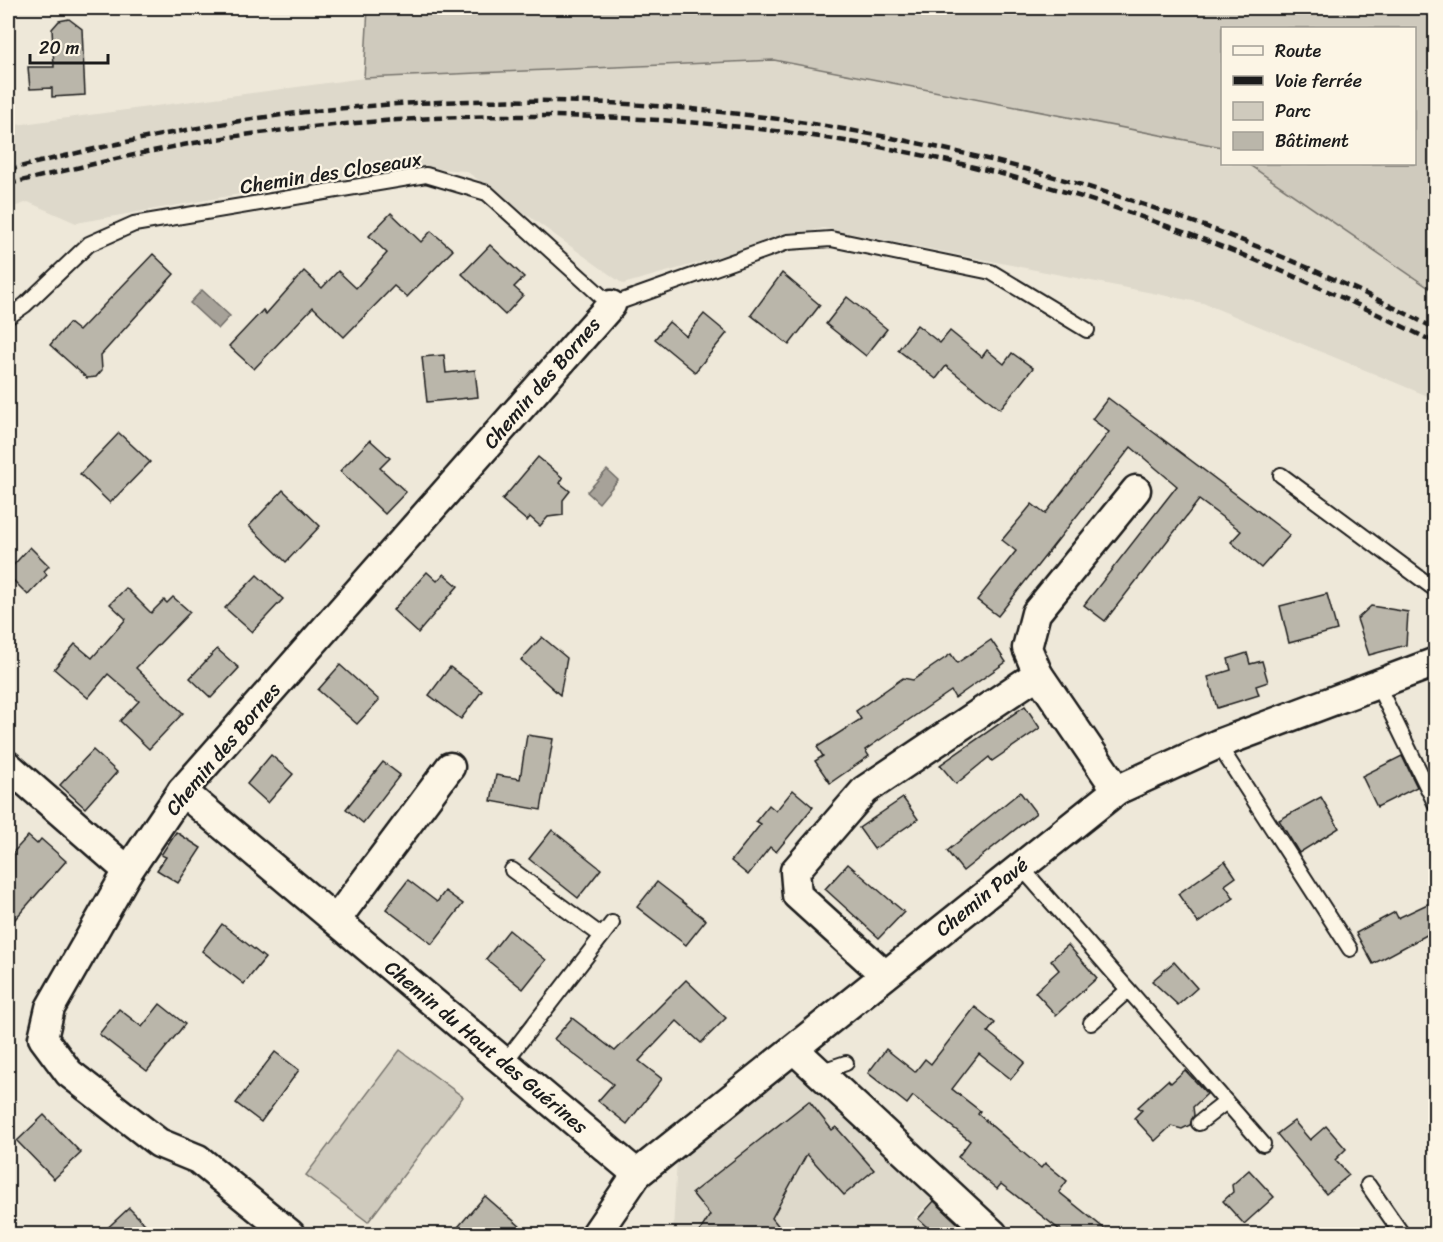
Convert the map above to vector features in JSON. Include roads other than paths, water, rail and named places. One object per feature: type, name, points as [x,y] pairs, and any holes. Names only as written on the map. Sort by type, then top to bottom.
[{"type":"street","name":"Chemin des Bornes","points":[[290,1234],[198,1159],[159,1143],[69,1074],[43,1038],[50,1008],[128,871],[182,791],[611,305]]},
{"type":"street","points":[[1117,790],[1038,674],[1027,648],[1036,613],[1136,490]]},
{"type":"street","name":"Chemin Pavé","points":[[606,1229],[637,1174],[1117,790],[1218,744],[1436,662]]},
{"type":"street","points":[[885,975],[797,895],[795,871],[866,790],[1038,674]]},
{"type":"street","points":[[8,766],[128,871]]},
{"type":"street","points":[[336,920],[450,767]]},
{"type":"street","name":"Chemin du Haut des Guérines","points":[[182,791],[637,1174]]},
{"type":"street","points":[[794,1049],[993,1234]]},
{"type":"lane","name":"Chemin des Closeaux","points":[[8,317],[25,305],[89,244],[134,224],[426,175],[487,194],[611,305]]},
{"type":"lane","points":[[611,305],[788,242],[831,239],[991,272],[1087,330]]},
{"type":"lane","points":[[1281,475],[1436,590]]},
{"type":"lane","points":[[1377,684],[1436,805]]},
{"type":"lane","points":[[1218,744],[1350,949]]},
{"type":"lane","points":[[1021,867],[1263,1144]]},
{"type":"lane","points":[[512,870],[602,936]]},
{"type":"lane","points":[[504,1062],[612,923]]},
{"type":"lane","points":[[1091,1023],[1128,990]]},
{"type":"lane","points":[[819,1072],[846,1063]]},
{"type":"lane","points":[[1199,1123],[1226,1102]]},
{"type":"lane","points":[[1368,1185],[1402,1234]]},
{"type":"railway","points":[[8,170],[155,136],[305,112],[450,102],[596,102],[742,114],[886,137],[1029,170],[1168,213],[1304,266],[1436,329]]},
{"type":"railway","points":[[8,184],[137,154],[235,136],[367,122],[466,117],[566,116],[666,120],[766,130],[865,144],[963,164],[1059,190],[1156,222],[1251,258],[1436,343]]}]
